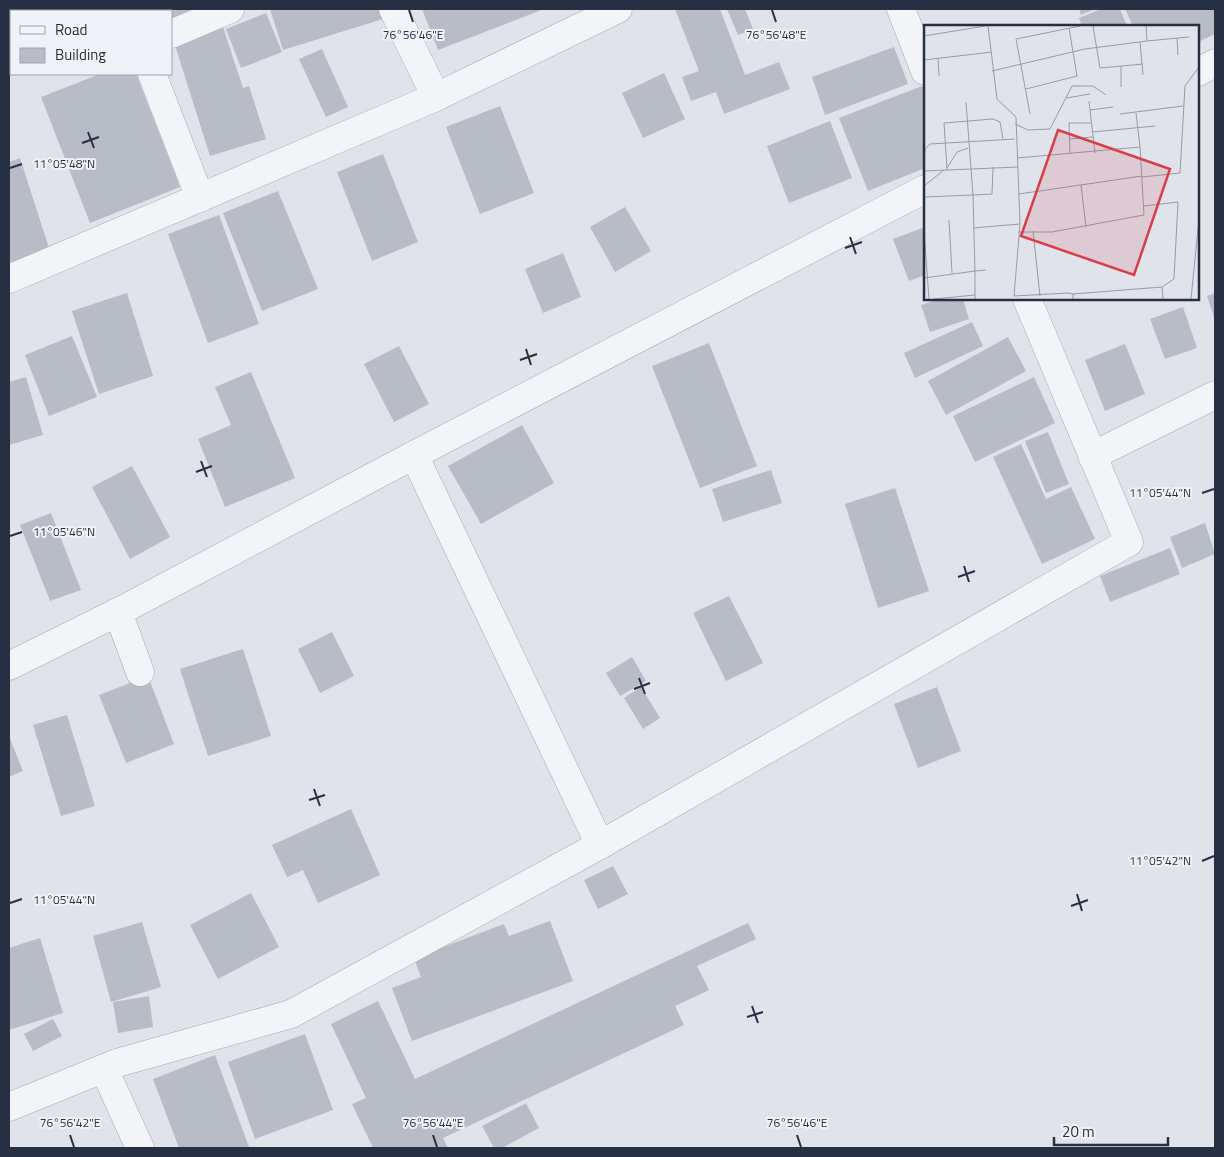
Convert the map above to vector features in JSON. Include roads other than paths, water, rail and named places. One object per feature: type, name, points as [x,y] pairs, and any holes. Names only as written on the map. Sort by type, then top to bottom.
[{"type":"street","points":[[172,34],[230,9]]},
{"type":"street","points":[[393,9],[436,97]]},
{"type":"street","points":[[9,279],[436,97],[618,9]]},
{"type":"street","points":[[900,9],[924,69]]},
{"type":"street","points":[[1199,71],[1215,63]]},
{"type":"street","points":[[152,75],[200,198]]},
{"type":"street","points":[[9,666],[118,612],[414,455],[924,190]]},
{"type":"street","points":[[9,1107],[117,1064],[291,1014],[600,846],[1129,542],[1027,300]]},
{"type":"street","points":[[1092,456],[1215,395]]},
{"type":"street","points":[[414,455],[600,846]]},
{"type":"street","points":[[118,612],[140,672]]},
{"type":"street","points":[[104,1069],[140,1148]]}]
